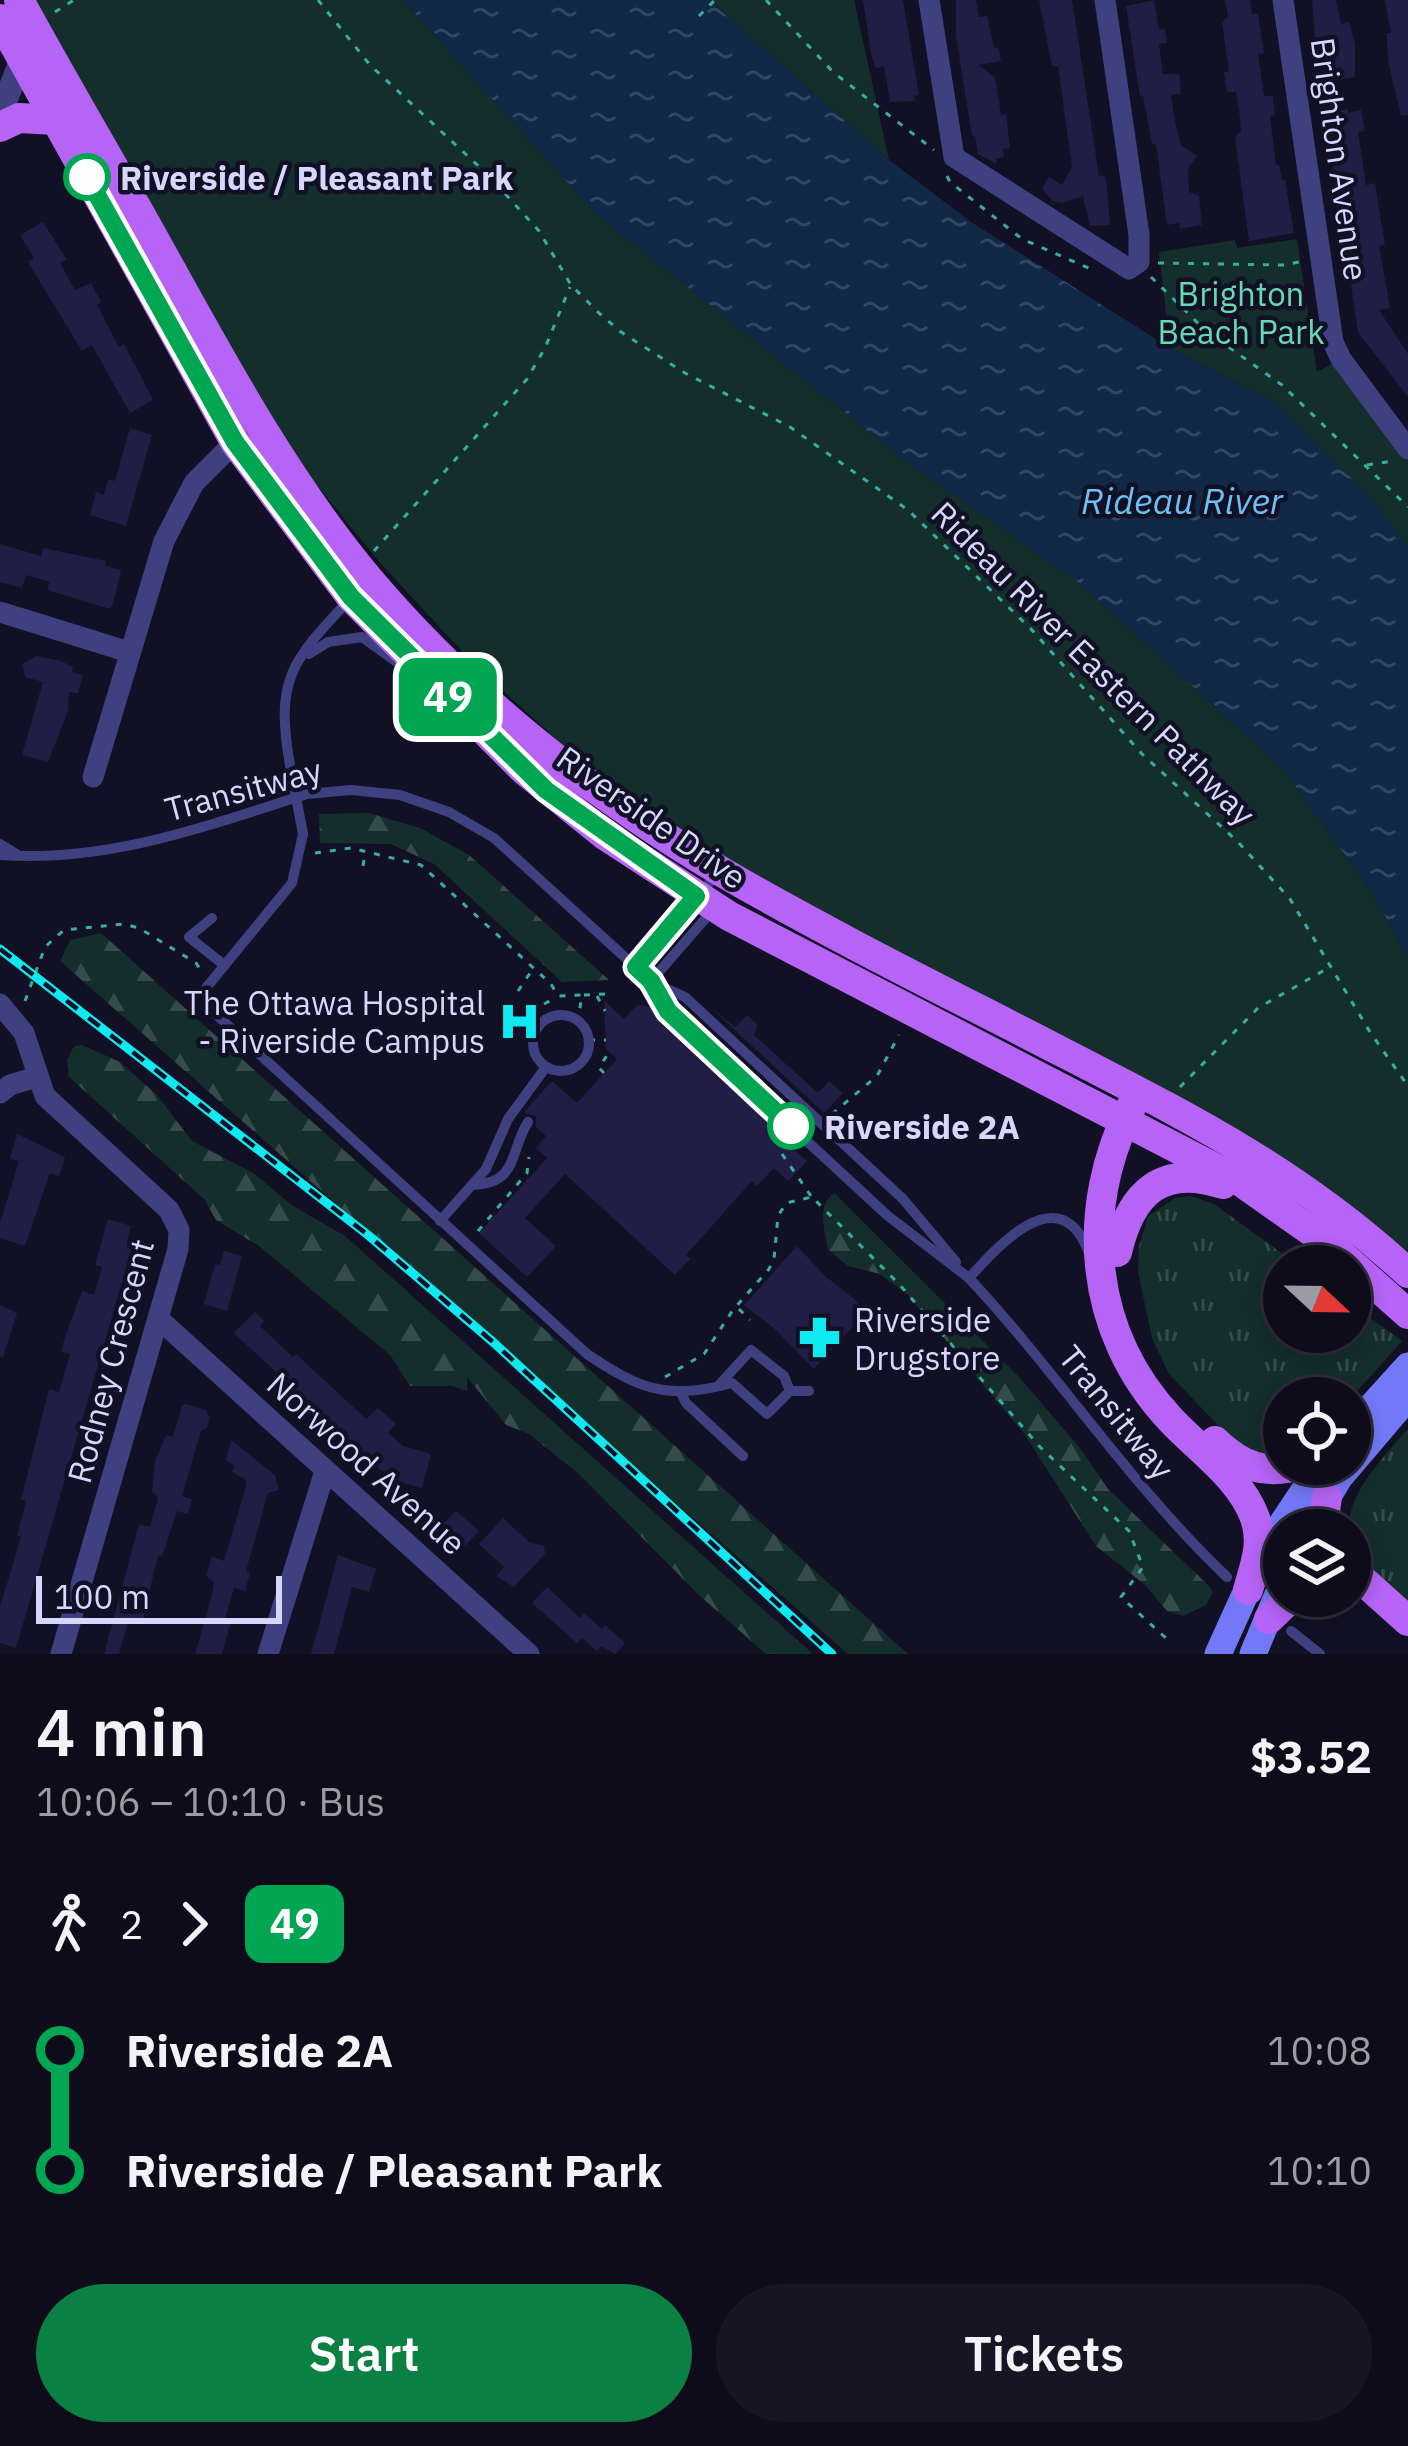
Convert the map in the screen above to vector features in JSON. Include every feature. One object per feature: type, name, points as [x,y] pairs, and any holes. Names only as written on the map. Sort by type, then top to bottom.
[{"type":"main road","name":"Riverside Drive","points":[[19,0],[28,50],[56,120],[235,442],[467,681],[544,748],[720,871],[1146,1107],[1208,1162],[1328,1243],[1408,1314]]},
{"type":"main road","name":"Riverside Drive","points":[[0,19],[28,50],[241,396],[364,578],[454,704],[546,790],[706,902],[1290,1177],[1343,1215],[1408,1273]]},
{"type":"main road","points":[[0,127],[19,118],[56,120]]},
{"type":"main road","points":[[1146,1107],[1117,1203],[1124,1301],[1141,1345],[1171,1394],[1238,1461],[1263,1470]]},
{"type":"main road","points":[[1146,1107],[1108,1164],[1101,1204],[1099,1278],[1110,1323],[1146,1392],[1238,1487],[1251,1508],[1259,1548],[1237,1583],[1218,1654]]},
{"type":"main road","points":[[1117,1252],[1129,1213],[1161,1183],[1201,1176],[1264,1197]]},
{"type":"main road","points":[[1371,1407],[1408,1366]]},
{"type":"main road","points":[[1320,1509],[1364,1446],[1408,1397]]},
{"type":"main road","points":[[1237,1583],[1307,1485]]},
{"type":"main road","points":[[1325,1509],[1327,1497]]},
{"type":"main road","points":[[1371,1588],[1408,1621]]},
{"type":"main road","points":[[1371,1613],[1408,1645]]},
{"type":"main road","points":[[1280,1625],[1281,1617]]},
{"type":"main road","points":[[1253,1654],[1284,1617]]},
{"type":"street","points":[[929,0],[956,160],[1118,265],[1144,274],[1105,0]]},
{"type":"street","name":"Brighton Avenue","points":[[1283,0],[1330,327],[1341,359],[1408,452]]},
{"type":"street","points":[[0,114],[28,50]]},
{"type":"street","points":[[93,778],[129,652],[174,522],[194,484],[235,442]]},
{"type":"street","points":[[0,612],[129,652]]},
{"type":"street","name":"Rodney Crescent","points":[[7,1011],[28,1042],[45,1096],[176,1220],[178,1249],[160,1320],[61,1654]]},
{"type":"street","points":[[0,1093],[36,1077]]},
{"type":"street","name":"Norwood Avenue","points":[[160,1320],[507,1645],[529,1654]]},
{"type":"street","points":[[268,1654],[325,1471]]},
{"type":"lane","points":[[364,578],[296,662],[283,692],[282,723],[304,834],[292,884],[210,983],[206,996],[210,1010],[587,1354],[628,1381],[648,1390],[680,1391],[732,1383],[766,1414],[790,1391],[808,1391]]},
{"type":"lane","points":[[296,662],[328,641],[362,637],[454,704]]},
{"type":"lane","name":"Transitway","points":[[0,856],[78,856],[136,846],[308,794],[378,791],[424,802],[483,831],[651,981],[668,1011],[882,1210],[969,1278]]},
{"type":"lane","points":[[0,844],[21,857]]},
{"type":"lane","points":[[651,981],[706,902],[720,871]]},
{"type":"lane","points":[[636,967],[706,902],[720,871]]},
{"type":"lane","points":[[212,918],[189,937],[224,965]]},
{"type":"lane","name":"Transitway","points":[[651,981],[685,997],[903,1199],[1148,1495],[1237,1583]]},
{"type":"lane","points":[[558,1085],[565,1072],[582,1063],[589,1040],[578,1020],[552,1016],[538,1027],[534,1054],[546,1067],[565,1072]]},
{"type":"lane","points":[[440,1221],[496,1152],[508,1119],[546,1067]]},
{"type":"lane","points":[[473,1185],[492,1184],[504,1174],[528,1122]]},
{"type":"lane","points":[[969,1278],[1010,1234],[1043,1219],[1077,1231],[1099,1278]]},
{"type":"lane","points":[[717,1388],[751,1350],[784,1376],[790,1391]]},
{"type":"lane","points":[[680,1391],[686,1403],[743,1456]]},
{"type":"lane","points":[[1280,1625],[1320,1654]]},
{"type":"path","points":[[28,50],[74,0]]},
{"type":"path","name":"Rideau River Eastern Pathway","points":[[319,0],[370,65],[488,175],[539,231],[571,285],[621,332],[790,427],[922,522],[1031,629],[1142,754],[1262,867],[1302,916],[1370,1032],[1408,1086]]},
{"type":"path","points":[[699,16],[716,0]]},
{"type":"path","points":[[766,0],[833,72],[956,160],[950,182],[1022,239],[1096,272]]},
{"type":"path","points":[[1144,274],[1284,265],[1323,257]]},
{"type":"path","points":[[1144,274],[1206,331],[1282,385],[1408,507]]},
{"type":"path","points":[[364,578],[526,379],[571,285]]},
{"type":"path","points":[[1366,466],[1408,452]]},
{"type":"path","points":[[315,853],[351,848],[421,865],[559,996]]},
{"type":"path","points":[[363,866],[366,853]]},
{"type":"path","points":[[7,1011],[28,995],[46,947],[64,931],[124,924],[139,928],[196,963],[210,983]]},
{"type":"path","points":[[1146,1107],[1258,1008],[1332,966]]},
{"type":"path","points":[[518,991],[533,969]]},
{"type":"path","points":[[596,994],[605,1010]]},
{"type":"path","points":[[544,1004],[559,996],[605,994]]},
{"type":"path","points":[[578,1020],[582,995]]},
{"type":"path","points":[[822,1124],[877,1076],[899,1035]]},
{"type":"path","points":[[589,1040],[606,1040]]},
{"type":"path","points":[[604,1073],[599,1068],[609,1052]]},
{"type":"path","points":[[782,1154],[812,1197],[899,1284],[1040,1447],[1129,1531],[1143,1567],[1120,1597],[1168,1640]]},
{"type":"path","points":[[648,1390],[704,1354],[774,1259],[778,1216],[786,1203],[812,1197]]},
{"type":"path","points":[[736,1306],[750,1320]]},
{"type":"green space","points":[[33,0],[403,0],[596,214],[907,462],[1077,581],[1283,769],[1371,891],[1408,957],[1408,1257],[1329,1188],[1254,1142],[726,862],[567,749],[475,665],[382,565],[301,466],[232,356]]},
{"type":"green space","points":[[709,0],[854,0],[889,160]]},
{"type":"green space","name":"Brighton Beach Park","points":[[1297,239],[1317,372],[1341,359],[1408,447],[1408,548],[1273,402],[1170,348],[1159,252],[1235,240],[1237,248]]},
{"type":"green space","points":[[369,813],[420,828],[469,855],[609,980],[562,982],[434,864],[391,844],[320,843],[319,814]]},
{"type":"green space","points":[[101,933],[908,1654],[848,1654],[60,961],[70,940]]},
{"type":"green space","points":[[74,1046],[120,1062],[157,1095],[192,1141],[253,1173],[293,1206],[345,1236],[813,1654],[766,1654],[700,1596],[579,1474],[529,1434],[506,1425],[467,1377],[467,1391],[452,1386],[410,1386],[390,1355],[259,1246],[216,1220],[204,1199],[69,1077],[67,1060]]},
{"type":"green space","points":[[834,1193],[1019,1377],[1108,1489],[1208,1585],[1213,1592],[1206,1605],[1183,1616],[1167,1611],[1145,1585],[1096,1546],[1025,1435],[908,1295],[880,1274],[848,1266],[828,1250],[823,1212]]},
{"type":"green space","points":[[1191,1196],[1214,1204],[1270,1245],[1263,1245],[1263,1353],[1371,1353],[1371,1318],[1402,1341],[1370,1377],[1263,1377],[1263,1457],[1234,1442],[1169,1374],[1152,1338],[1138,1272],[1139,1246],[1148,1216],[1175,1198]]},
{"type":"green space","points":[[1408,1429],[1408,1607],[1371,1575],[1371,1509],[1352,1509],[1363,1485],[1371,1485],[1371,1473]]},
{"type":"water","name":"Rideau River","points":[[403,0],[709,0],[889,160],[971,222],[1170,348],[1273,402],[1368,494],[1408,548],[1408,957],[1371,891],[1283,769],[1077,581],[907,462],[596,214]]},
{"type":"building","points":[[863,0],[903,0],[919,95],[914,96],[915,101],[890,102],[884,67],[876,68],[871,54]]},
{"type":"building","points":[[956,0],[976,0],[979,17],[987,16],[994,48],[998,47],[1001,61],[978,65],[995,77],[1001,115],[1006,114],[1010,148],[1003,149],[1004,157],[996,159],[997,164],[978,154],[972,136],[956,36]]},
{"type":"building","points":[[1039,0],[1072,0],[1110,225],[1090,226],[1083,196],[1062,203],[1042,189],[1049,177],[1062,185],[1072,167],[1058,66],[1052,66]]},
{"type":"building","points":[[1154,0],[1159,30],[1165,29],[1167,43],[1159,44],[1163,74],[1179,74],[1181,94],[1171,95],[1181,145],[1197,156],[1188,168],[1189,192],[1199,196],[1202,225],[1180,229],[1179,223],[1167,225],[1156,144],[1152,144],[1140,96],[1126,6]]},
{"type":"building","points":[[1225,0],[1250,0],[1252,14],[1258,14],[1264,96],[1273,96],[1275,115],[1270,117],[1276,165],[1285,180],[1294,233],[1249,241],[1235,138],[1241,130],[1240,118],[1236,92],[1227,92],[1224,72],[1229,71],[1222,22],[1228,17]]},
{"type":"building","points":[[1312,0],[1336,0],[1341,24],[1349,22],[1355,77],[1319,83]]},
{"type":"building","points":[[1385,0],[1408,0],[1408,115],[1401,116],[1389,65],[1387,33],[1391,33]]},
{"type":"building","points":[[1348,109],[1348,113],[1361,110],[1365,131],[1358,132],[1366,185],[1375,183],[1385,245],[1379,246],[1390,308],[1379,310],[1408,354],[1408,397],[1358,332],[1350,277],[1355,276],[1351,251],[1345,250],[1326,121],[1329,112]]},
{"type":"building","points":[[43,222],[67,260],[60,263],[75,290],[91,283],[119,347],[124,344],[153,400],[130,413],[92,345],[82,351],[28,262],[34,258],[20,235]]},
{"type":"building","points":[[130,428],[152,435],[126,526],[90,515],[96,492],[104,495],[108,479],[115,481]]},
{"type":"building","points":[[0,544],[41,556],[43,548],[106,561],[105,566],[121,570],[113,604],[110,609],[47,590],[50,582],[26,575],[22,588],[0,582]]},
{"type":"building","points":[[36,656],[61,661],[83,675],[78,693],[69,692],[68,711],[48,762],[22,755],[43,682],[25,677],[22,664]]},
{"type":"building","points":[[604,1000],[624,1019],[637,1005],[654,1007],[660,1018],[796,1144],[792,1148],[807,1161],[788,1181],[774,1168],[757,1186],[752,1181],[686,1255],[690,1259],[675,1275],[565,1174],[525,1218],[556,1246],[527,1277],[479,1233],[547,1158],[536,1148],[546,1136],[536,1127],[536,1116],[524,1113],[531,1104],[552,1081],[577,1103],[617,1059],[606,1049]]},
{"type":"building","points":[[708,1005],[735,1027],[747,1015],[758,1025],[754,1035],[818,1093],[829,1081],[843,1093],[824,1113]]},
{"type":"building","points":[[676,1006],[811,1127],[809,1130],[711,1039]]},
{"type":"building","points":[[17,1134],[65,1157],[59,1176],[50,1173],[25,1246],[0,1238],[19,1161],[10,1159]]},
{"type":"building","points":[[108,1219],[131,1226],[127,1241],[132,1248],[16,1648],[0,1643],[0,1607],[21,1537],[17,1536],[26,1501],[21,1500],[49,1389],[59,1392],[70,1354],[61,1351],[66,1334],[82,1291],[94,1295],[102,1267],[95,1265]]},
{"type":"building","points":[[797,1246],[868,1310],[814,1369],[744,1305]]},
{"type":"building","points":[[224,1251],[242,1256],[227,1311],[204,1304],[215,1264],[220,1265]]},
{"type":"building","points":[[0,1305],[17,1313],[3,1357],[0,1357]]},
{"type":"building","points":[[255,1312],[264,1321],[260,1326],[366,1419],[378,1408],[396,1424],[388,1433],[403,1446],[431,1454],[422,1488],[392,1480],[234,1333]]},
{"type":"building","points":[[186,1404],[206,1410],[210,1418],[201,1431],[182,1496],[192,1499],[188,1514],[177,1511],[162,1557],[158,1555],[142,1623],[129,1619],[119,1654],[104,1654],[139,1524],[150,1527],[158,1498],[152,1491],[155,1461],[166,1435],[173,1437]]},
{"type":"building","points":[[231,1440],[275,1475],[279,1490],[268,1493],[245,1591],[234,1588],[222,1654],[195,1654],[214,1582],[206,1576],[212,1557],[224,1561],[246,1486],[246,1480],[232,1472],[235,1466],[226,1460]]},
{"type":"building","points":[[456,1511],[479,1531],[465,1546],[442,1526]]},
{"type":"building","points":[[503,1518],[529,1542],[544,1546],[545,1554],[514,1587],[496,1576],[504,1567],[479,1544]]},
{"type":"building","points":[[338,1555],[376,1569],[369,1592],[352,1587],[334,1654],[311,1654]]},
{"type":"building","points":[[547,1587],[580,1618],[584,1613],[625,1643],[616,1654],[601,1646],[597,1651],[582,1638],[577,1643],[532,1603]]},
{"type":"railway","points":[[0,949],[368,1235],[493,1342],[832,1654]]},
{"type":"bus line","name":"49","points":[[87,177],[235,442],[351,597],[546,790],[696,896],[636,967],[651,981],[668,1011],[791,1126]]},
{"type":"place","name":"Riverside / Pleasant Park","points":[[87,177]]},
{"type":"place","name":"The Ottawa Hospital - Riverside Campus","points":[[519,1021]]},
{"type":"place","name":"Riverside 2A","points":[[791,1126]]},
{"type":"place","name":"Riverside Drugstore","points":[[820,1338]]}]
